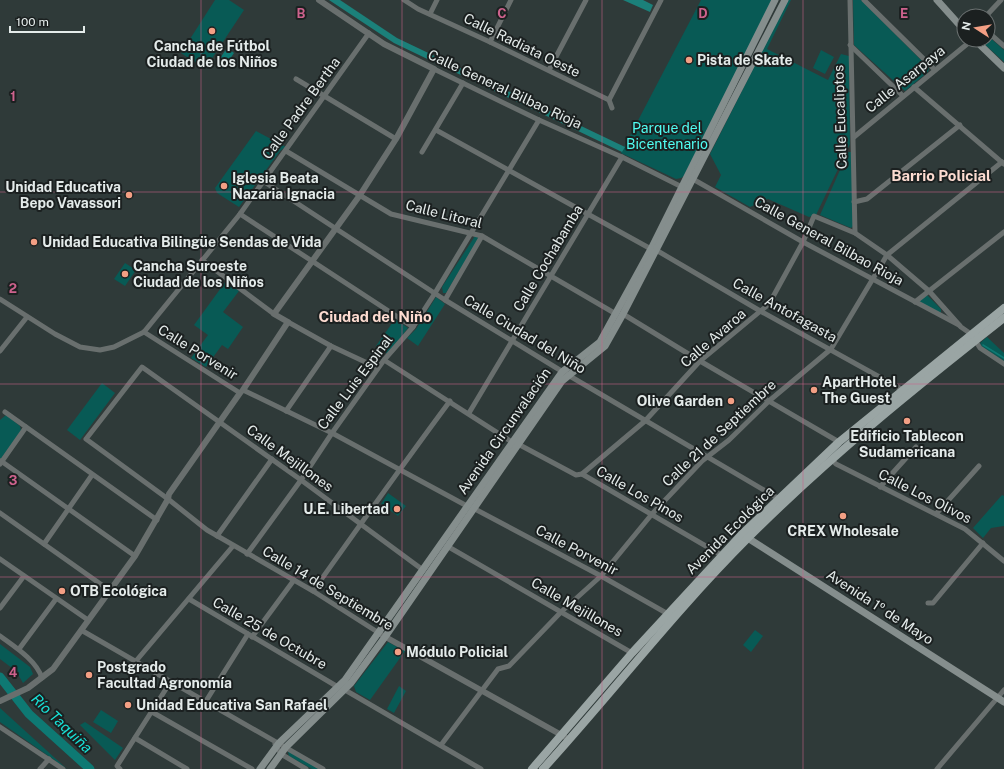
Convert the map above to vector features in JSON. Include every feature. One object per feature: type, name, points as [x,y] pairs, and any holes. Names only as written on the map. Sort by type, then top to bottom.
[{"type":"main road","name":"Avenida Circunvalación","points":[[382,635],[423,570],[470,507],[565,373],[605,346],[684,188],[686,175],[775,0]]},
{"type":"main road","name":"Avenida Circunvalación","points":[[684,188],[694,179],[785,0]]},
{"type":"main road","points":[[937,0],[956,21]]},
{"type":"main road","points":[[982,48],[1004,68]]},
{"type":"main road","points":[[974,337],[1004,308]]},
{"type":"main road","points":[[974,337],[1004,318]]},
{"type":"main road","name":"Avenida Ecológica","points":[[532,769],[566,738],[639,658],[725,557],[779,499],[839,442],[903,390],[974,337]]},
{"type":"main road","name":"Avenida Ecológica","points":[[744,536],[831,459],[974,337]]},
{"type":"main road","name":"Avenida Circunvalación","points":[[260,769],[279,745],[341,688],[447,546],[470,507]]},
{"type":"main road","name":"Avenida 1º de Mayo","points":[[744,536],[863,610],[1004,702]]},
{"type":"main road","name":"Avenida Ecológica","points":[[543,769],[632,654],[668,614],[725,557]]},
{"type":"main road","name":"Avenida Circunvalación","points":[[270,769],[281,754],[279,745]]},
{"type":"street","name":"Calle General Bilbao Rioja","points":[[319,0],[384,44],[539,120],[622,156],[684,188]]},
{"type":"street","name":"Calle Radiata Oeste","points":[[404,0],[609,100]]},
{"type":"street","points":[[430,14],[437,0]]},
{"type":"street","points":[[490,42],[511,0]]},
{"type":"street","points":[[549,70],[586,0]]},
{"type":"street","points":[[612,108],[609,100],[661,0]]},
{"type":"street","name":"Calle Eucaliptos","points":[[850,0],[855,233]]},
{"type":"street","points":[[864,0],[935,70]]},
{"type":"street","name":"Calle Padre Bertha","points":[[0,299],[27,317],[70,342],[89,349],[100,350],[114,347],[144,332],[240,214],[369,33]]},
{"type":"street","points":[[996,39],[1004,46]]},
{"type":"street","points":[[850,45],[904,96]]},
{"type":"street","name":"Calle Asarpaya","points":[[854,137],[963,48]]},
{"type":"street","points":[[274,314],[360,195],[396,139],[434,69]]},
{"type":"street","points":[[296,79],[396,139]]},
{"type":"street","points":[[422,152],[463,83]]},
{"type":"street","points":[[914,87],[1003,163]]},
{"type":"street","name":"Calle Luis Espinal","points":[[247,554],[301,480],[378,368],[412,327],[435,293],[474,232],[539,120]]},
{"type":"street","points":[[854,202],[867,199],[960,125]]},
{"type":"street","name":"Calle Antofagasta","points":[[436,130],[653,249],[762,312],[903,390]]},
{"type":"street","name":"Calle Litoral","points":[[286,151],[391,214],[474,232],[482,236],[620,314],[839,442]]},
{"type":"street","name":"Calle Cochabamba","points":[[469,414],[590,214],[622,156]]},
{"type":"street","name":"Calle 21 de Septiembre","points":[[441,745],[498,669],[509,666],[561,612],[601,576],[652,514],[708,457],[729,440],[769,401],[831,349],[887,255],[1003,163]]},
{"type":"street","name":"Calle General Bilbao Rioja","points":[[686,175],[802,242],[874,279],[961,327]]},
{"type":"street","name":"Calle Ciudad del Niño","points":[[263,181],[445,300],[645,421],[779,499]]},
{"type":"street","points":[[240,214],[412,327]]},
{"type":"street","name":"Calle Avaroa","points":[[582,474],[645,421],[700,362],[762,312],[769,304],[814,216],[855,233]]},
{"type":"street","points":[[915,302],[1004,232]]},
{"type":"street","points":[[855,233],[887,255],[929,291],[961,327],[974,337],[980,348],[1004,364]]},
{"type":"street","points":[[445,300],[482,236]]},
{"type":"street","points":[[202,260],[274,314],[330,346],[378,368]]},
{"type":"street","points":[[0,351],[27,317]]},
{"type":"street","points":[[0,700],[28,688],[53,669],[135,556],[168,499],[169,494],[288,322]]},
{"type":"street","name":"Calle Porvenir","points":[[144,332],[241,391],[332,433],[400,468],[470,507],[601,576],[668,614]]},
{"type":"street","points":[[286,411],[330,346]]},
{"type":"street","name":"Calle Los Pinos","points":[[384,360],[515,443],[576,475],[582,474],[725,557]]},
{"type":"street","name":"Calle Mejillones","points":[[86,439],[142,367],[219,423],[272,459],[423,570]]},
{"type":"street","points":[[313,591],[400,468],[450,401]]},
{"type":"street","points":[[5,412],[156,520]]},
{"type":"street","points":[[26,427],[1,462],[135,556]]},
{"type":"street","name":"Calle 14 de Septiembre","points":[[86,439],[168,499],[207,530],[313,591],[382,635],[566,738]]},
{"type":"street","points":[[880,487],[916,447]]},
{"type":"street","points":[[217,536],[272,459]]},
{"type":"street","name":"Calle Los Olivos","points":[[831,459],[836,464],[880,487],[965,529],[1004,560]]},
{"type":"street","points":[[936,514],[979,466]]},
{"type":"street","points":[[44,544],[92,475]]},
{"type":"street","points":[[0,513],[109,590]]},
{"type":"street","points":[[928,603],[933,603],[983,543]]},
{"type":"street","points":[[136,661],[233,546]]},
{"type":"street","name":"Calle Mejillones","points":[[447,546],[632,654]]},
{"type":"street","points":[[0,559],[88,620]]},
{"type":"street","points":[[0,608],[24,576]]},
{"type":"street","points":[[206,701],[250,636],[294,580]]},
{"type":"street","points":[[19,649],[56,599]]},
{"type":"street","name":"Calle 25 de Octubre","points":[[189,599],[250,636],[481,769]]},
{"type":"street","points":[[81,630],[323,769]]},
{"type":"street","points":[[0,636],[19,649],[40,671],[42,678]]},
{"type":"street","points":[[120,769],[117,766],[171,681]]},
{"type":"street","points":[[939,769],[1004,690]]},
{"type":"street","points":[[152,712],[252,769]]},
{"type":"street","points":[[0,728],[63,769]]},
{"type":"street","points":[[135,738],[187,769]]},
{"type":"street","points":[[281,754],[306,769]]},
{"type":"street","points":[[40,769],[49,759]]},
{"type":"green space","name":"Cancha de Fútbol Ciudad de los Niños","points":[[215,0],[229,0],[244,10],[205,69],[181,53]]},
{"type":"green space","name":"Parque del Bicentenario","points":[[701,0],[772,0],[684,176],[676,179],[621,153]]},
{"type":"green space","points":[[788,0],[791,0],[767,49],[828,80],[841,54],[849,56],[850,144],[816,215],[809,217],[768,199],[750,207],[715,187],[721,175],[710,154]]},
{"type":"green space","points":[[853,0],[861,0],[929,68],[928,72],[905,91],[854,45]]},
{"type":"green space","points":[[996,43],[1004,50],[1004,62],[989,48],[996,48]]},
{"type":"green space","points":[[821,50],[834,57],[825,74],[813,68]]},
{"type":"green space","points":[[256,131],[286,147],[280,151],[239,207],[217,193],[215,188]]},
{"type":"green space","points":[[848,152],[852,152],[853,226],[851,228],[820,215]]},
{"type":"green space","points":[[475,236],[479,238],[446,293],[443,293],[442,287]]},
{"type":"green space","name":"Cancha Suroeste Ciudad de los Niños","points":[[125,263],[136,270],[125,286],[114,279]]},
{"type":"green space","points":[[226,281],[239,291],[223,312],[243,327],[228,349],[222,345],[206,367],[191,358],[208,335],[194,325]]},
{"type":"green space","points":[[927,295],[941,309],[941,313],[920,303],[919,301]]},
{"type":"green space","points":[[436,297],[445,304],[418,346],[407,338],[416,329]]},
{"type":"green space","points":[[395,319],[408,328],[388,354],[376,346]]},
{"type":"green space","points":[[987,337],[1004,353],[1004,361],[982,347],[980,343]]},
{"type":"green space","points":[[102,383],[115,393],[80,440],[67,430]]},
{"type":"green space","points":[[6,415],[20,426],[21,431],[0,460],[0,420]]},
{"type":"green space","points":[[388,493],[406,506],[398,516],[381,504]]},
{"type":"green space","points":[[1002,495],[1004,496],[1004,526],[991,528],[983,538],[973,528]]},
{"type":"green space","points":[[755,630],[763,636],[751,652],[743,645]]},
{"type":"green space","points":[[388,642],[405,651],[370,700],[356,692],[354,686]]},
{"type":"green space","points":[[0,644],[30,667],[33,674],[23,683],[16,671],[0,659]]},
{"type":"green space","points":[[399,686],[406,691],[394,713],[387,709]]},
{"type":"green space","points":[[0,708],[67,769],[0,722]]},
{"type":"green space","points":[[101,710],[118,721],[111,733],[93,722]]},
{"type":"green space","points":[[85,722],[123,748],[115,760],[80,725]]},
{"type":"green space","points":[[289,751],[320,769],[312,769],[289,756]]},
{"type":"shaded area","points":[[329,0],[340,0],[397,38],[625,147],[622,152],[394,43]]},
{"type":"shaded area","points":[[623,0],[643,0],[653,5],[650,12]]},
{"type":"shaded area","points":[[227,48],[234,53],[223,69],[216,64]]},
{"type":"waterway","points":[[983,345],[1004,358]]},
{"type":"waterway","name":"Río Taquiña","points":[[0,677],[29,714],[90,769]]},
{"type":"place","name":"Cancha de Fútbol Ciudad de los Niños","points":[[212,31]]},
{"type":"place","name":"Pista de Skate","points":[[689,60]]},
{"type":"place","name":"Iglesia Beata Nazaria Ignacia","points":[[224,186]]},
{"type":"place","name":"Unidad Educativa Bepo Vavassori","points":[[129,195]]},
{"type":"place","name":"Unidad Educativa Bilingüe Sendas de Vida","points":[[34,242]]},
{"type":"place","name":"Cancha Suroeste Ciudad de los Niños","points":[[125,274]]},
{"type":"place","name":"ApartHotel The Guest","points":[[814,390]]},
{"type":"place","name":"Olive Garden","points":[[731,401]]},
{"type":"place","name":"Edificio Tablecon Sudamericana","points":[[907,421]]},
{"type":"place","name":"U.E. Libertad","points":[[397,509]]},
{"type":"place","name":"CREX Wholesale","points":[[843,516]]},
{"type":"place","name":"OTB Ecológica","points":[[62,591]]},
{"type":"place","name":"Módulo Policial","points":[[398,652]]},
{"type":"place","name":"Postgrado Facultad Agronomía","points":[[89,675]]},
{"type":"place","name":"Unidad Educativa San Rafael","points":[[128,705]]},
{"type":"district","name":"Barrio Policial","points":[[941,175]]},
{"type":"district","name":"Ciudad del Niño","points":[[375,316]]}]
